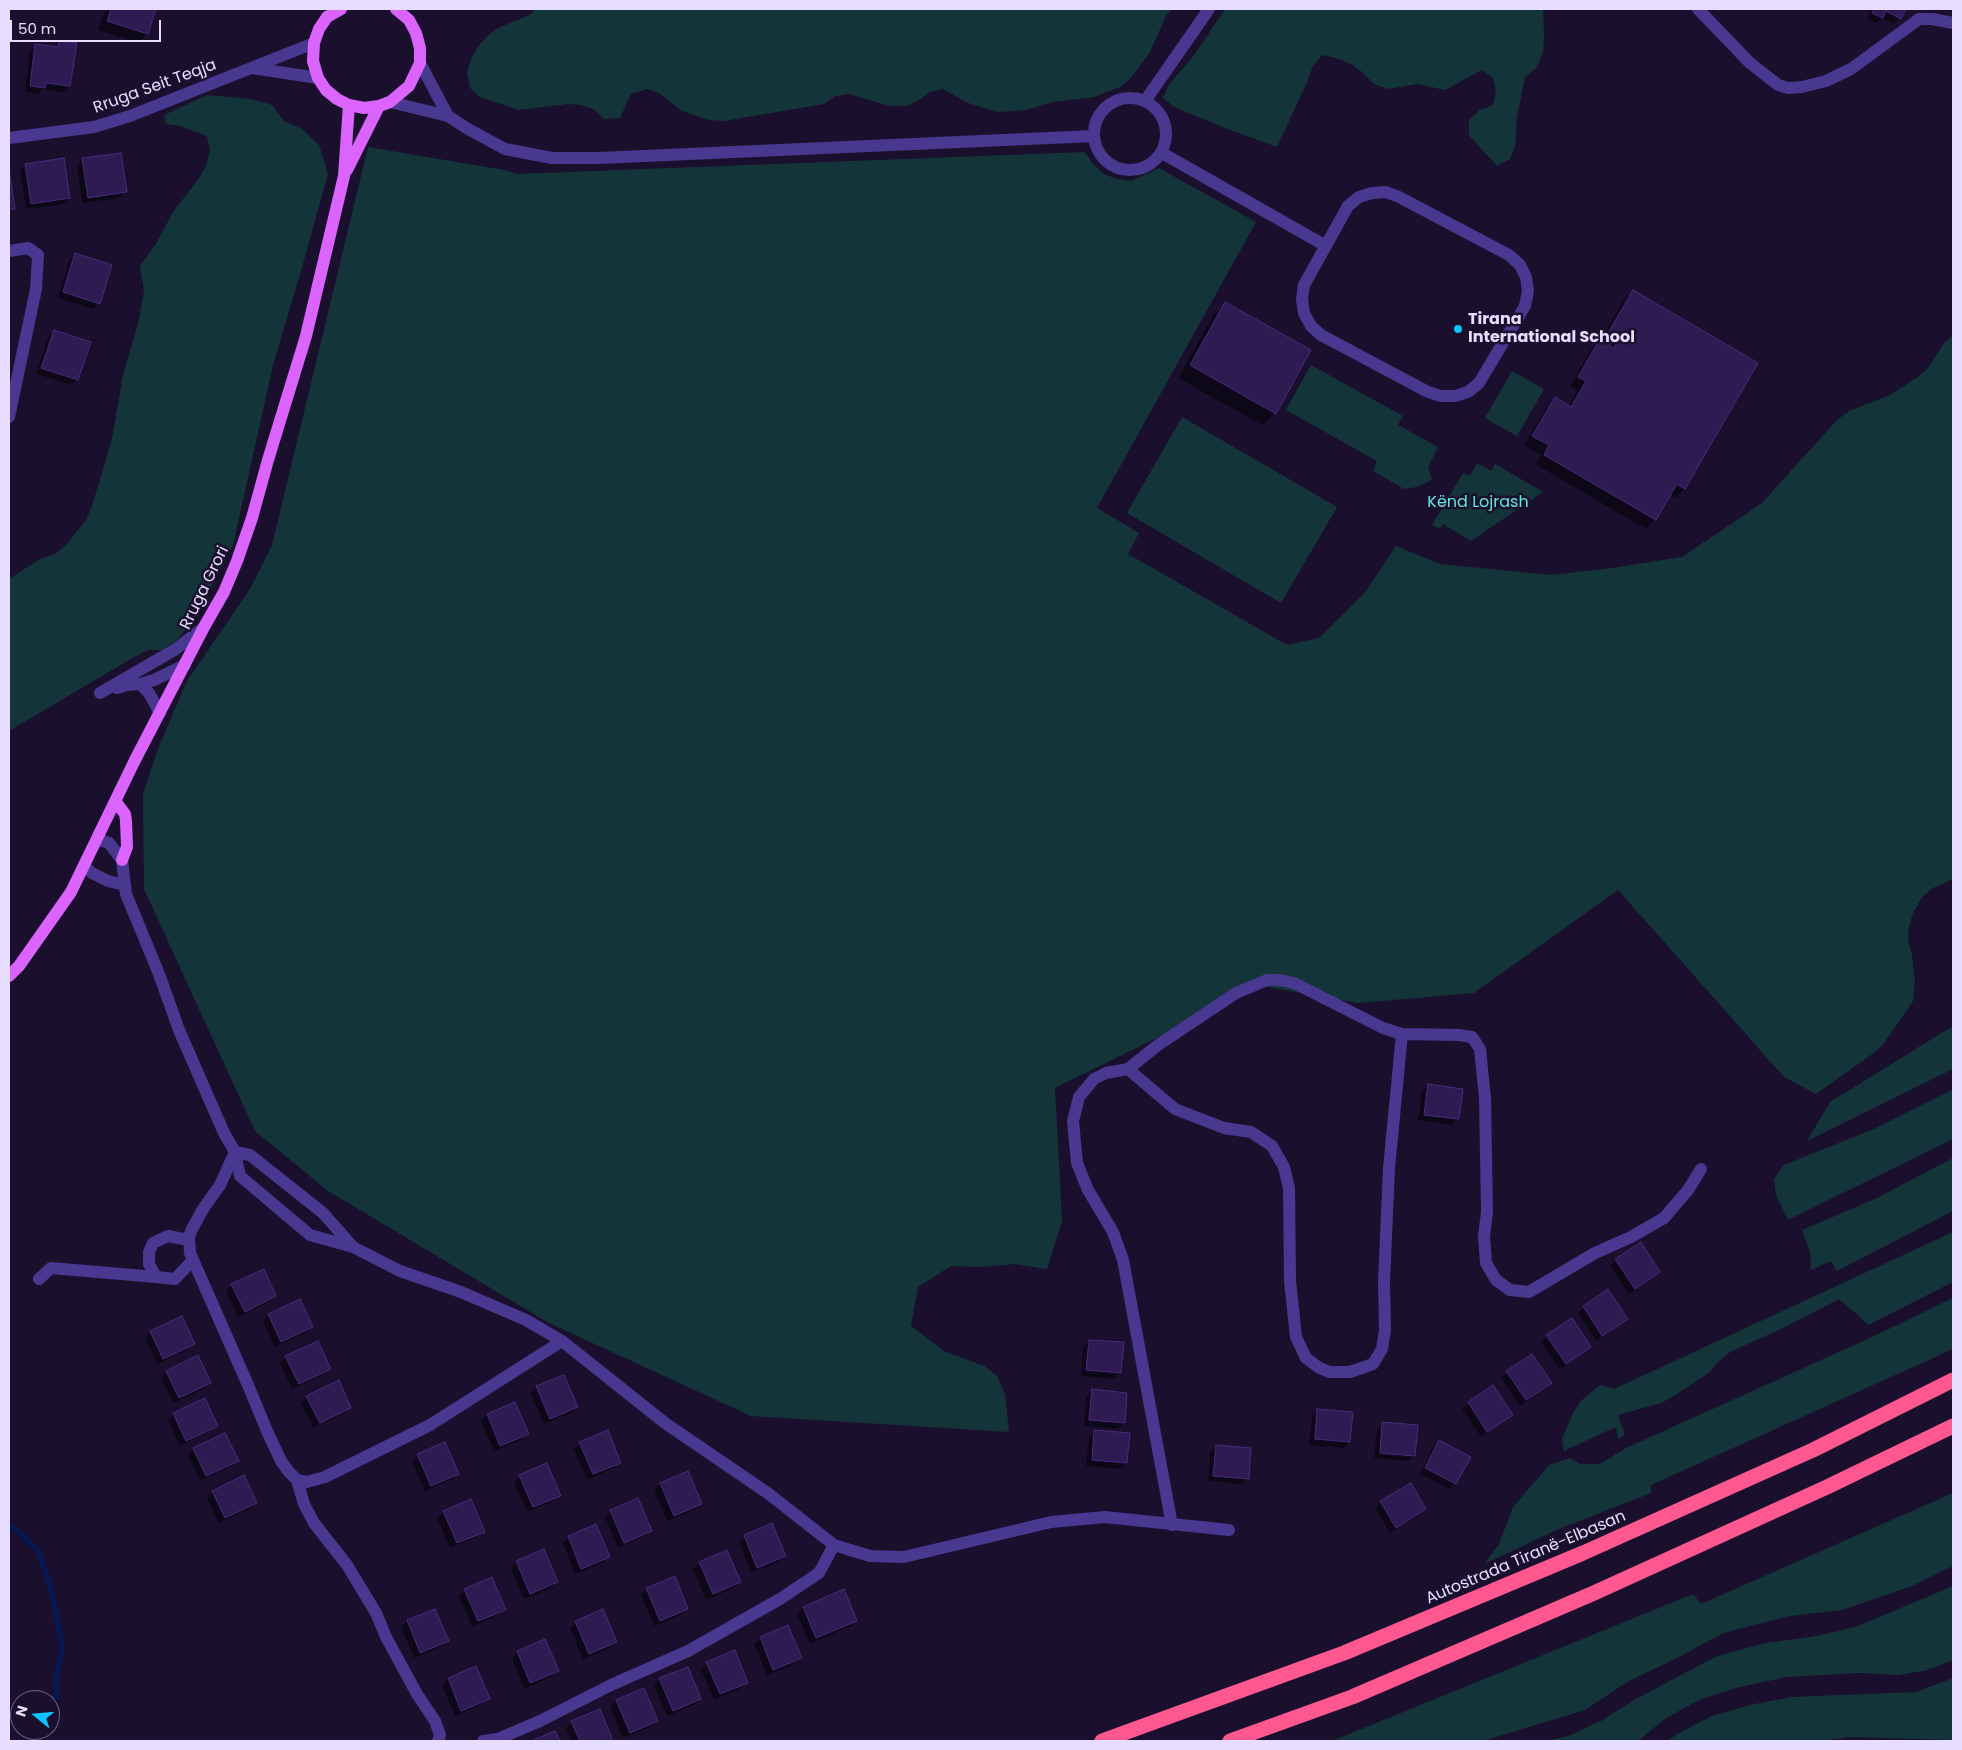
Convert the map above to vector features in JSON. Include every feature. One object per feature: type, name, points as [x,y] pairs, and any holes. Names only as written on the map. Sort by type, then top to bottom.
[{"type":"highway","name":"Autostrada Tiranë-Elbasan","points":[[1102,1741],[1344,1653],[1584,1554],[1813,1450],[1953,1380]]},
{"type":"highway","points":[[1230,1741],[1352,1697],[1594,1593],[1828,1487],[1953,1426]]},
{"type":"main road","points":[[341,9],[325,13],[314,43],[313,61],[318,78],[326,90],[337,99],[350,105],[364,108],[384,104],[409,86],[420,63],[420,48],[410,14],[396,9]]},
{"type":"main road","name":"Rruga Grori","points":[[344,176],[384,104]]},
{"type":"main road","name":"Rruga Grori","points":[[9,976],[19,966],[71,892],[184,665],[224,592],[252,518],[306,336],[344,176],[350,105]]},
{"type":"main road","points":[[116,802],[125,814],[126,821],[127,847],[122,860]]},
{"type":"street","points":[[1145,101],[1209,9]]},
{"type":"street","points":[[1698,9],[1750,62],[1778,85],[1788,88],[1802,87],[1826,80],[1851,69],[1919,19],[1932,19],[1953,23]]},
{"type":"street","name":"Rruga Seit Teqja","points":[[9,138],[94,127],[130,116],[314,43]]},
{"type":"street","points":[[420,63],[448,116]]},
{"type":"street","points":[[252,68],[318,78]]},
{"type":"street","points":[[1133,98],[1145,101],[1156,108],[1163,118],[1167,130],[1166,142],[1162,153],[1154,162],[1144,168],[1133,171],[1122,170],[1111,165],[1102,157],[1096,147],[1094,136],[1096,124],[1101,113],[1110,104],[1121,99],[1133,98]]},
{"type":"street","points":[[384,104],[448,116],[468,129],[505,148],[552,158],[1094,136]]},
{"type":"street","points":[[1162,153],[1326,246]]},
{"type":"street","points":[[1372,192],[1386,192],[1509,255],[1520,265],[1526,277],[1528,292],[1525,306],[1479,384],[1468,392],[1455,396],[1441,396],[1428,392],[1321,336],[1311,326],[1304,313],[1302,299],[1304,285],[1326,246],[1348,206],[1359,197],[1372,192]]},
{"type":"street","points":[[9,251],[28,248],[38,255],[36,289],[9,417]]},
{"type":"street","points":[[184,665],[154,680],[100,693],[176,648],[204,627]]},
{"type":"street","points":[[140,684],[149,693],[160,713]]},
{"type":"street","points":[[97,839],[109,843],[122,860],[124,885],[179,1030],[235,1152],[240,1176],[310,1235],[353,1247],[400,1271],[461,1292],[526,1320],[562,1341],[665,1423],[769,1494],[834,1545],[870,1556],[904,1557],[1051,1522],[1105,1517],[1229,1530]]},
{"type":"street","points":[[84,866],[92,873],[108,881],[124,885]]},
{"type":"street","points":[[1172,1525],[1123,1260],[1113,1232],[1088,1190],[1077,1163],[1073,1120],[1079,1098],[1094,1079],[1106,1073],[1128,1069],[1158,1044],[1236,993],[1267,980],[1294,983],[1383,1028],[1402,1034],[1472,1037],[1480,1049],[1485,1098],[1487,1212],[1484,1237],[1486,1263],[1496,1280],[1510,1290],[1528,1292],[1595,1253],[1632,1237],[1664,1218],[1688,1190],[1701,1169]]},
{"type":"street","points":[[1128,1069],[1175,1109],[1224,1128],[1251,1132],[1272,1146],[1284,1167],[1289,1188],[1290,1281],[1296,1337],[1306,1358],[1318,1367],[1329,1372],[1350,1372],[1373,1364],[1382,1349],[1385,1330],[1384,1282],[1389,1168],[1402,1034]]},
{"type":"street","points":[[235,1152],[220,1185],[202,1210],[190,1237],[190,1253],[277,1454],[288,1472],[297,1480],[307,1482],[325,1477],[423,1429],[562,1341]]},
{"type":"street","points":[[235,1152],[250,1155],[323,1213],[353,1247]]},
{"type":"street","points":[[156,1277],[149,1264],[149,1252],[153,1243],[168,1236],[190,1237]]},
{"type":"street","points":[[39,1279],[51,1268],[175,1279],[192,1261]]},
{"type":"street","points":[[297,1480],[304,1504],[314,1523],[347,1565],[376,1613],[386,1637],[417,1694],[435,1721],[440,1735],[438,1741]]},
{"type":"street","points":[[483,1741],[498,1739],[540,1721],[611,1685],[688,1651],[780,1599],[819,1574],[834,1545]]},
{"type":"green space","points":[[535,9],[1172,9],[1166,16],[1150,52],[1131,78],[1120,87],[1094,97],[1053,102],[1026,110],[998,112],[968,103],[943,89],[930,92],[907,106],[890,106],[849,94],[835,96],[824,104],[724,121],[709,120],[682,111],[659,93],[647,89],[631,94],[620,118],[604,119],[594,109],[581,105],[568,104],[519,110],[480,97],[470,88],[467,72],[471,59],[478,47],[488,35],[500,27],[530,15]]},
{"type":"green space","points":[[1225,9],[1543,9],[1543,52],[1537,67],[1525,77],[1517,117],[1515,146],[1510,159],[1497,166],[1469,135],[1469,120],[1480,110],[1493,105],[1496,92],[1493,78],[1482,70],[1445,90],[1418,84],[1388,89],[1374,84],[1351,64],[1322,55],[1313,66],[1277,147],[1174,107],[1163,98],[1168,86],[1195,54]]},
{"type":"green space","points":[[207,95],[251,99],[272,105],[284,121],[302,129],[319,145],[328,174],[273,365],[233,545],[194,620],[175,642],[162,650],[148,650],[134,657],[9,731],[9,579],[40,559],[55,554],[66,545],[86,520],[92,506],[112,439],[123,375],[138,324],[144,291],[140,266],[157,242],[173,212],[200,177],[207,163],[210,150],[207,136],[181,126],[166,124],[164,115]]},
{"type":"green space","points":[[368,147],[504,170],[517,174],[1085,152],[1093,164],[1104,174],[1117,179],[1131,181],[1159,168],[1256,222],[1097,508],[1139,533],[1128,554],[1287,645],[1319,638],[1364,594],[1396,546],[1440,564],[1551,575],[1682,557],[1762,503],[1837,420],[1849,411],[1890,395],[1918,377],[1928,368],[1944,343],[1953,335],[1953,879],[1931,889],[1922,897],[1913,913],[1909,926],[1908,941],[1912,955],[1915,981],[1913,1001],[1882,1046],[1816,1094],[1784,1077],[1618,890],[1474,993],[1358,1003],[1262,986],[1055,1088],[1062,1221],[1047,1269],[1014,1264],[982,1267],[951,1266],[918,1287],[911,1326],[944,1351],[984,1366],[997,1376],[1005,1394],[1009,1432],[751,1416],[549,1323],[328,1191],[255,1131],[144,889],[143,794],[157,751],[187,681],[250,589],[272,545]]},
{"type":"green space","points":[[1311,365],[1403,416],[1398,425],[1438,447],[1428,467],[1432,480],[1417,487],[1404,489],[1373,471],[1377,461],[1286,410]]},
{"type":"green space","points":[[1512,371],[1544,389],[1517,436],[1485,418]]},
{"type":"green space","points":[[1182,417],[1337,507],[1281,603],[1127,513]]},
{"type":"green space","name":"Kënd Lojrash","points":[[1477,463],[1491,471],[1495,464],[1543,492],[1471,541],[1443,524],[1440,529],[1432,525],[1463,473],[1470,476]]},
{"type":"green space","points":[[1953,1026],[1953,1069],[1807,1141],[1830,1102]]},
{"type":"green space","points":[[1953,1089],[1953,1139],[1788,1220],[1776,1195],[1774,1179],[1784,1165],[1874,1129]]},
{"type":"green space","points":[[1953,1158],[1953,1211],[1837,1271],[1831,1261],[1811,1270],[1810,1252],[1802,1230],[1877,1198]]},
{"type":"green space","points":[[1953,1232],[1953,1282],[1868,1325],[1839,1299],[1783,1328],[1730,1352],[1710,1372],[1661,1403],[1618,1415],[1625,1435],[1618,1439],[1616,1427],[1564,1451],[1562,1439],[1573,1413],[1582,1400],[1600,1385],[1614,1389]]},
{"type":"green space","points":[[1953,1298],[1953,1349],[1651,1485],[1651,1493],[1559,1529],[1484,1564],[1499,1544],[1513,1507],[1549,1465],[1570,1458],[1580,1464],[1600,1464],[1626,1448],[1870,1338]]},
{"type":"green space","points":[[1953,1493],[1953,1566],[1912,1586],[1842,1610],[1790,1616],[1723,1633],[1627,1682],[1585,1710],[1483,1741],[1332,1741],[1693,1594],[1701,1604]]},
{"type":"green space","points":[[1953,1586],[1953,1660],[1928,1670],[1898,1675],[1859,1673],[1786,1677],[1736,1688],[1701,1699],[1666,1718],[1638,1741],[1547,1741],[1568,1736],[1603,1720],[1634,1700],[1717,1656],[1766,1643],[1817,1636],[1858,1626]]},
{"type":"green space","points":[[1953,1678],[1953,1740],[1850,1737],[1820,1741],[1667,1741],[1712,1716],[1750,1705],[1792,1697],[1916,1692]]},
{"type":"building","points":[[111,9],[156,9],[148,34],[107,21]]},
{"type":"building","points":[[1874,9],[1906,9],[1901,19],[1886,11],[1883,18],[1872,13]]},
{"type":"building","points":[[59,41],[77,43],[70,86],[46,83],[45,88],[30,86],[35,44],[58,47]]},
{"type":"building","points":[[121,153],[127,192],[88,198],[82,158]]},
{"type":"building","points":[[64,158],[70,198],[31,204],[25,164]]},
{"type":"building","points":[[9,169],[15,209],[9,209]]},
{"type":"building","points":[[75,253],[112,265],[100,304],[63,292]]},
{"type":"building","points":[[1633,290],[1758,363],[1685,489],[1677,484],[1656,520],[1544,455],[1549,445],[1532,436],[1555,397],[1571,407],[1586,381],[1578,377],[1600,339],[1614,348],[1619,339],[1608,333]]},
{"type":"building","points":[[1225,302],[1311,350],[1276,414],[1190,365]]},
{"type":"building","points":[[54,330],[91,342],[78,380],[41,368]]},
{"type":"building","points":[[1428,1084],[1463,1089],[1459,1119],[1424,1115]]},
{"type":"building","points":[[1641,1242],[1660,1272],[1635,1289],[1615,1259]]},
{"type":"building","points":[[264,1269],[276,1296],[245,1312],[231,1284]]},
{"type":"building","points":[[1608,1289],[1628,1319],[1602,1336],[1583,1306]]},
{"type":"building","points":[[300,1299],[313,1327],[281,1342],[268,1314]]},
{"type":"building","points":[[182,1316],[195,1344],[163,1359],[150,1331]]},
{"type":"building","points":[[1572,1318],[1591,1347],[1566,1364],[1546,1335]]},
{"type":"building","points":[[1089,1340],[1124,1342],[1121,1373],[1086,1370]]},
{"type":"building","points":[[318,1341],[331,1369],[299,1384],[285,1356]]},
{"type":"building","points":[[1532,1354],[1552,1383],[1526,1400],[1506,1371]]},
{"type":"building","points":[[198,1355],[211,1383],[179,1398],[166,1371]]},
{"type":"building","points":[[564,1375],[578,1407],[550,1419],[536,1386]]},
{"type":"building","points":[[339,1380],[351,1408],[320,1423],[306,1396]]},
{"type":"building","points":[[1493,1385],[1513,1415],[1487,1432],[1468,1402]]},
{"type":"building","points":[[1092,1389],[1127,1393],[1125,1423],[1089,1420]]},
{"type":"building","points":[[205,1398],[218,1426],[186,1441],[173,1413]]},
{"type":"building","points":[[515,1402],[529,1434],[500,1446],[487,1414]]},
{"type":"building","points":[[1317,1409],[1353,1412],[1350,1442],[1315,1439]]},
{"type":"building","points":[[1382,1422],[1418,1425],[1415,1456],[1380,1453]]},
{"type":"building","points":[[608,1430],[621,1463],[593,1474],[579,1442]]},
{"type":"building","points":[[1094,1430],[1130,1433],[1127,1463],[1092,1460]]},
{"type":"building","points":[[225,1433],[239,1461],[206,1476],[193,1448]]},
{"type":"building","points":[[1439,1440],[1471,1457],[1456,1484],[1425,1468]]},
{"type":"building","points":[[445,1442],[459,1474],[431,1486],[417,1454]]},
{"type":"building","points":[[1216,1445],[1251,1448],[1249,1479],[1213,1476]]},
{"type":"building","points":[[547,1463],[561,1496],[533,1507],[519,1475]]},
{"type":"building","points":[[688,1471],[702,1504],[674,1516],[660,1483]]},
{"type":"building","points":[[244,1475],[257,1503],[225,1518],[212,1491]]},
{"type":"building","points":[[1411,1483],[1426,1509],[1396,1528],[1380,1501]]},
{"type":"building","points":[[638,1498],[652,1531],[624,1543],[610,1510]]},
{"type":"building","points":[[471,1499],[485,1532],[457,1543],[443,1511]]},
{"type":"building","points":[[772,1523],[786,1556],[757,1568],[744,1535]]},
{"type":"building","points":[[596,1524],[610,1557],[581,1569],[568,1536]]},
{"type":"building","points":[[544,1549],[558,1582],[530,1594],[516,1561]]},
{"type":"building","points":[[727,1550],[741,1582],[713,1594],[699,1562]]},
{"type":"building","points":[[675,1576],[688,1609],[660,1621],[646,1588]]},
{"type":"building","points":[[492,1577],[506,1610],[478,1621],[464,1589]]},
{"type":"building","points":[[844,1589],[857,1621],[816,1638],[803,1607]]},
{"type":"building","points":[[435,1609],[449,1641],[420,1653],[407,1620]]},
{"type":"building","points":[[603,1609],[617,1642],[589,1654],[575,1621]]},
{"type":"building","points":[[788,1625],[802,1658],[773,1670],[760,1637]]},
{"type":"building","points":[[545,1639],[559,1671],[530,1683],[517,1651]]},
{"type":"building","points":[[735,1650],[748,1683],[720,1694],[706,1662]]},
{"type":"building","points":[[476,1666],[490,1699],[461,1711],[448,1678]]},
{"type":"building","points":[[688,1667],[701,1699],[673,1711],[659,1678]]},
{"type":"building","points":[[644,1688],[658,1721],[630,1733],[616,1700]]},
{"type":"building","points":[[600,1709],[613,1741],[580,1741],[571,1721]]},
{"type":"building","points":[[555,1731],[560,1741],[531,1741]]},
{"type":"waterway","points":[[9,1525],[17,1530],[37,1550],[49,1581],[62,1649],[57,1672],[56,1690]]},
{"type":"place","name":"Tirana International School","points":[[1458,329]]}]
